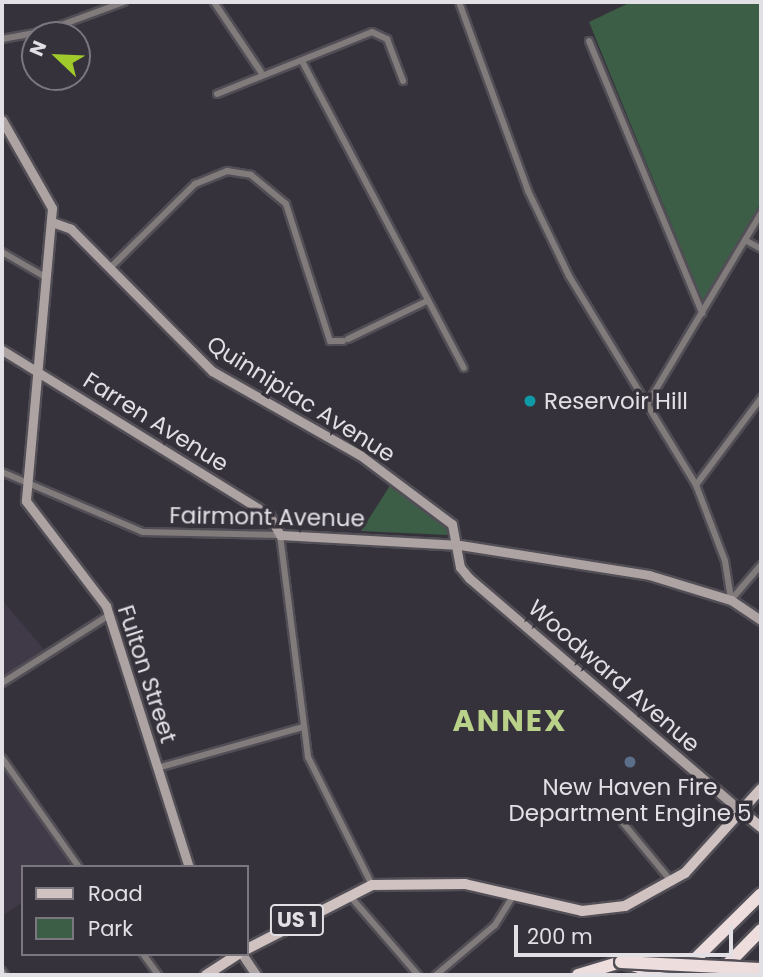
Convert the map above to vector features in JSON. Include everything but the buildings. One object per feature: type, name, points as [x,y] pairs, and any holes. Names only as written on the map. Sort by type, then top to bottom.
[{"type":"highway","points":[[679,975],[761,894]]},
{"type":"highway","points":[[718,975],[761,930]]},
{"type":"highway","points":[[578,975],[621,962],[760,968]]},
{"type":"highway","points":[[621,962],[667,975]]},
{"type":"main road","points":[[2,120],[43,186],[52,222]]},
{"type":"main road","name":"Quinnipiac Avenue","points":[[52,222],[66,225],[212,370],[360,455],[452,524],[460,545]]},
{"type":"main road","name":"Fulton Street","points":[[52,222],[26,483],[35,520],[90,580],[109,615],[188,865]]},
{"type":"main road","name":"Farren Avenue","points":[[2,350],[273,518],[280,535]]},
{"type":"main road","name":"Fairmont Avenue","points":[[280,535],[460,545],[649,576],[731,600],[761,620]]},
{"type":"main road","name":"Woodward Avenue","points":[[460,545],[460,567],[469,578],[761,827]]},
{"type":"main road","name":"US 1","points":[[248,948],[348,894],[372,885],[465,884],[559,909],[606,910],[673,883],[761,789]]},
{"type":"main road","points":[[206,975],[237,956]]},
{"type":"main road","points":[[242,956],[256,975]]},
{"type":"street","points":[[2,39],[53,29],[124,2]]},
{"type":"street","points":[[214,2],[261,72]]},
{"type":"street","points":[[459,2],[533,200],[646,406],[696,485],[725,561],[731,600]]},
{"type":"street","points":[[217,94],[261,72],[302,61],[372,32],[387,39],[403,81]]},
{"type":"street","points":[[589,41],[702,313]]},
{"type":"street","points":[[302,61],[464,368]]},
{"type":"street","points":[[110,268],[195,184],[227,171],[251,175],[286,204],[330,341],[346,340],[427,301]]},
{"type":"street","points":[[646,406],[761,213]]},
{"type":"street","points":[[745,240],[761,249]]},
{"type":"street","points":[[2,252],[47,278]]},
{"type":"street","points":[[696,485],[761,398]]},
{"type":"street","name":"Fairmont Avenue","points":[[2,472],[143,532],[280,535]]},
{"type":"street","points":[[280,535],[308,757],[372,885]]},
{"type":"street","points":[[731,600],[761,565]]},
{"type":"street","points":[[2,683],[109,615]]},
{"type":"street","points":[[157,768],[303,727]]},
{"type":"street","points":[[2,758],[78,865]]},
{"type":"street","points":[[623,823],[673,883]]},
{"type":"street","points":[[348,894],[418,975]]},
{"type":"street","points":[[436,975],[495,925],[513,896]]},
{"type":"street","points":[[144,956],[158,975]]},
{"type":"shaded area","points":[[2,600],[47,653],[2,683]]},
{"type":"shaded area","points":[[2,758],[75,865],[21,865],[21,903],[2,916]]},
{"type":"green space","points":[[631,2],[761,2],[761,203],[703,302],[589,22]]},
{"type":"green space","points":[[391,484],[447,525],[447,535],[361,531]]},
{"type":"place","name":"Reservoir Hill","points":[[530,401]]},
{"type":"place","name":"New Haven Fire Department Engine 5","points":[[630,762]]},
{"type":"district","name":"ANNEX","points":[[510,721]]}]
